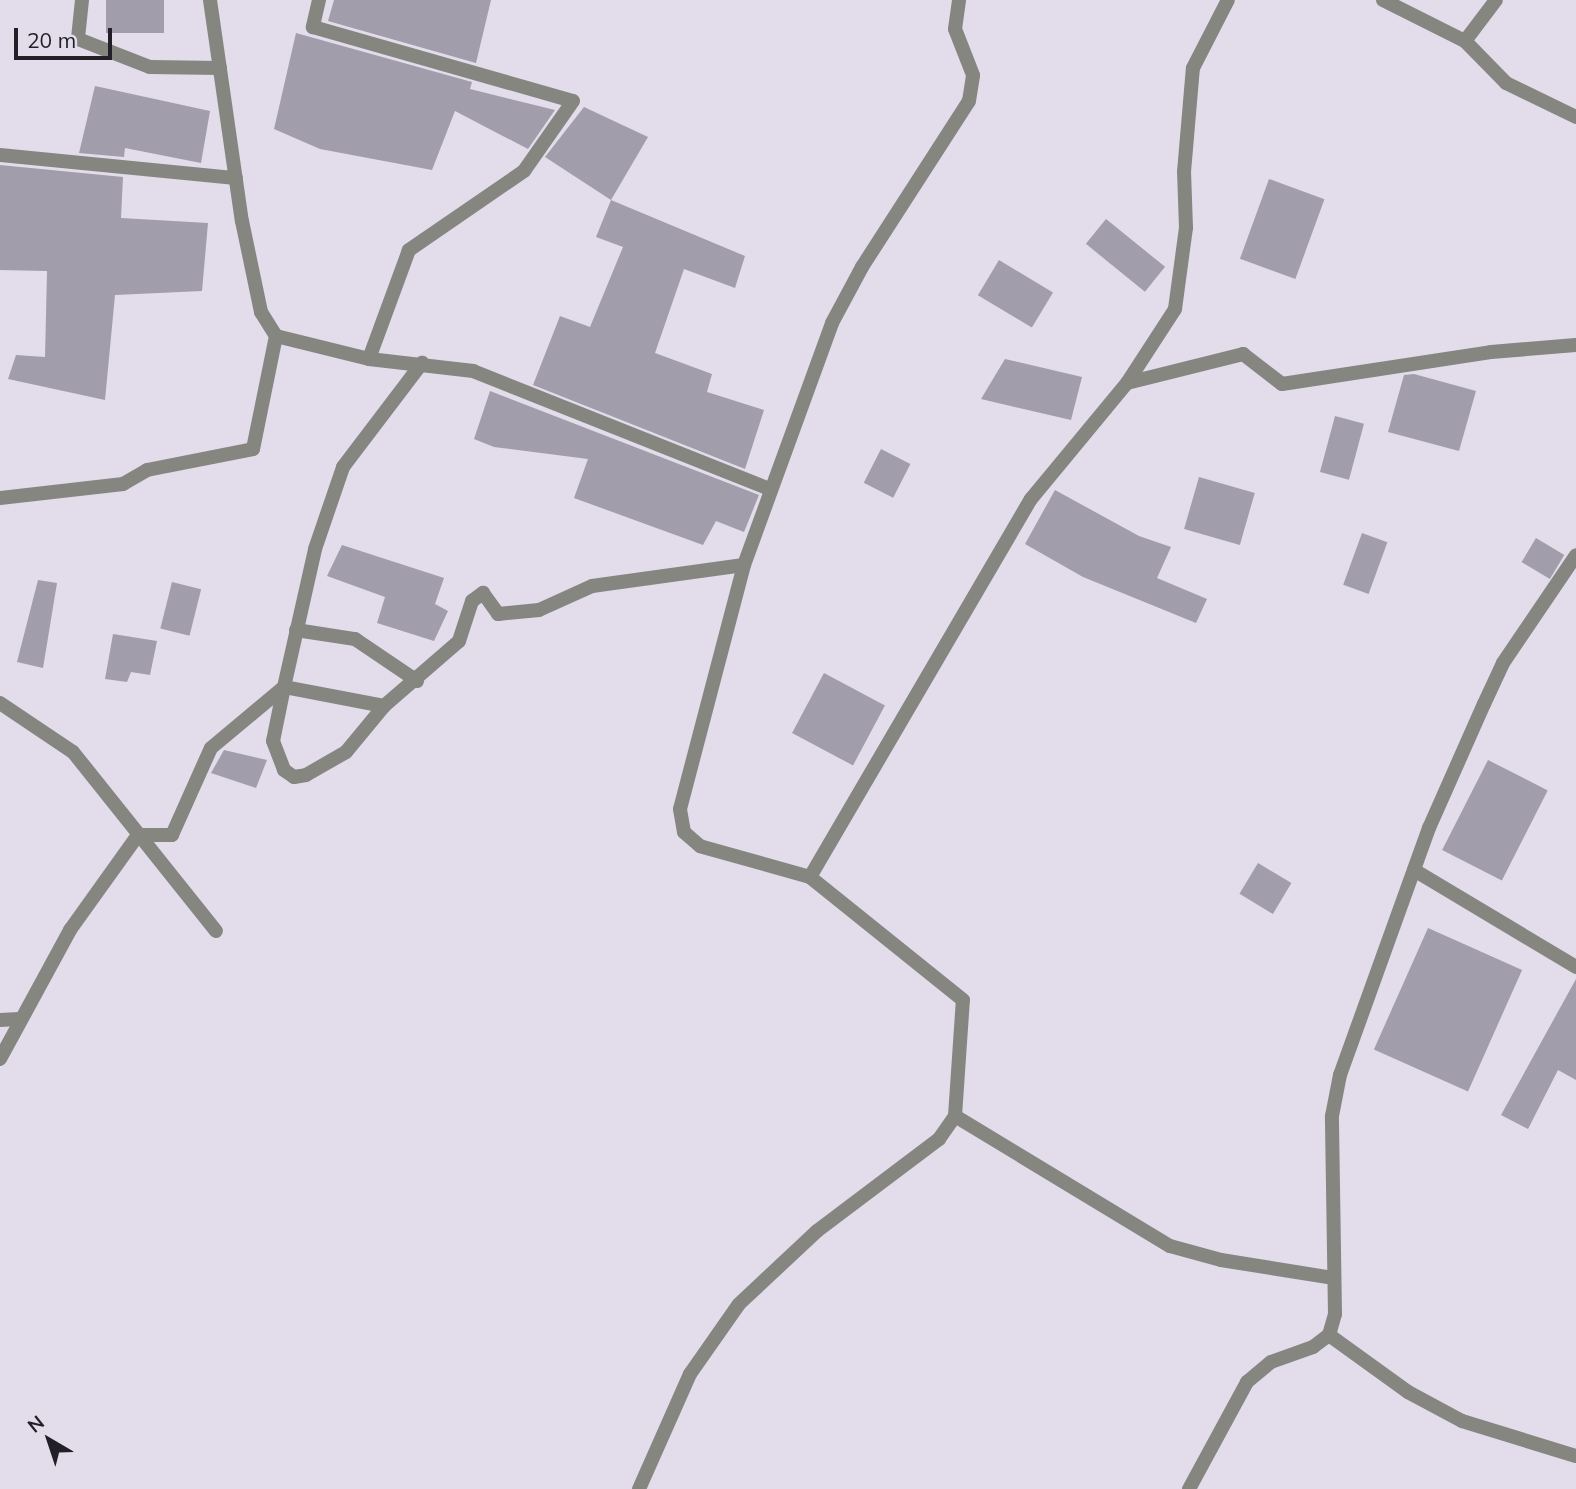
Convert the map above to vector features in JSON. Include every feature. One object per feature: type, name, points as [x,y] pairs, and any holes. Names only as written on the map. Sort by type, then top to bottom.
[{"type":"street","points":[[82,0],[78,39],[150,67],[220,68]]},
{"type":"street","points":[[0,498],[123,484],[147,470],[253,449],[276,336],[261,312],[236,178],[210,0]]},
{"type":"street","points":[[319,0],[313,27],[573,101],[524,171],[409,250],[369,359]]},
{"type":"street","points":[[639,1489],[690,1374],[739,1304],[817,1231],[939,1139],[955,1116],[963,1000],[810,877],[701,846],[684,832],[680,809],[744,565],[769,489],[832,323],[862,267],[969,102],[972,75],[955,29],[959,0]]},
{"type":"street","points":[[810,877],[1031,499],[1127,383],[1175,309],[1186,228],[1184,172],[1193,68],[1228,0]]},
{"type":"street","points":[[1383,0],[1465,41],[1506,83],[1576,117]]},
{"type":"street","points":[[1465,41],[1496,0]]},
{"type":"street","points":[[0,155],[236,178]]},
{"type":"street","points":[[276,336],[369,359],[422,363],[473,371],[769,489]]},
{"type":"street","points":[[1127,383],[1243,354],[1282,384],[1491,352],[1576,345]]},
{"type":"street","points":[[422,363],[343,467],[315,549],[273,741],[284,770],[294,777],[346,752],[384,706],[417,681],[458,641],[472,601],[483,593],[498,614],[539,610],[592,586],[744,565]]},
{"type":"street","points":[[1189,1489],[1247,1382],[1271,1362],[1313,1347],[1329,1335],[1335,1314],[1332,1116],[1340,1075],[1414,870],[1503,663],[1576,555]]},
{"type":"street","points":[[296,630],[355,639],[417,681]]},
{"type":"street","points":[[284,687],[384,706]]},
{"type":"street","points":[[138,835],[172,835],[211,748],[284,687]]},
{"type":"street","points":[[0,703],[74,752],[216,931]]},
{"type":"street","points":[[0,1059],[19,1019],[69,930],[138,835]]},
{"type":"street","points":[[1414,870],[1576,967]]},
{"type":"street","points":[[0,1020],[19,1019]]},
{"type":"street","points":[[955,1116],[1170,1245],[1221,1260],[1333,1278]]},
{"type":"street","points":[[1329,1335],[1408,1392],[1462,1421],[1576,1456]]},
{"type":"building","points":[[106,0],[164,0],[164,33],[106,33]]},
{"type":"building","points":[[334,0],[491,0],[476,63],[328,21]]},
{"type":"building","points":[[296,33],[472,82],[470,89],[555,110],[528,149],[455,111],[432,170],[320,149],[274,129]]},
{"type":"building","points":[[95,86],[210,111],[201,163],[125,148],[124,157],[79,153]]},
{"type":"building","points":[[584,107],[648,137],[611,200],[545,157]]},
{"type":"building","points":[[0,165],[123,177],[121,218],[208,223],[202,291],[115,295],[105,400],[8,379],[16,355],[45,357],[47,271],[0,270]]},
{"type":"building","points":[[1269,179],[1324,199],[1295,279],[1240,259]]},
{"type":"building","points":[[611,200],[745,256],[735,288],[684,269],[655,353],[712,374],[707,392],[764,410],[745,469],[533,385],[560,316],[590,327],[623,247],[596,237]]},
{"type":"building","points":[[1106,219],[1165,267],[1145,292],[1086,244]]},
{"type":"building","points":[[999,260],[1053,292],[1032,328],[978,295]]},
{"type":"building","points":[[1005,359],[1082,377],[1071,420],[981,399]]},
{"type":"building","points":[[1414,374],[1476,391],[1459,451],[1388,432],[1404,375]]},
{"type":"building","points":[[490,391],[759,495],[744,532],[716,521],[703,545],[574,498],[588,459],[494,447],[474,439]]},
{"type":"building","points":[[1335,416],[1364,424],[1349,480],[1320,472]]},
{"type":"building","points":[[881,449],[910,464],[893,498],[864,483]]},
{"type":"building","points":[[1199,477],[1255,493],[1240,545],[1184,529]]},
{"type":"building","points":[[1055,490],[1139,536],[1171,547],[1157,578],[1207,599],[1196,623],[1083,577],[1025,544]]},
{"type":"building","points":[[1362,533],[1387,542],[1369,594],[1343,585]]},
{"type":"building","points":[[1536,538],[1564,555],[1550,579],[1522,562]]},
{"type":"building","points":[[342,545],[444,578],[435,604],[448,611],[434,641],[377,623],[385,597],[327,576]]},
{"type":"building","points":[[38,580],[57,583],[43,668],[17,662]]},
{"type":"building","points":[[172,582],[201,589],[189,636],[160,629]]},
{"type":"building","points":[[113,634],[157,641],[150,675],[131,672],[127,682],[105,679]]},
{"type":"building","points":[[824,673],[885,705],[853,765],[792,733]]},
{"type":"building","points":[[224,750],[267,760],[256,788],[211,773]]},
{"type":"building","points":[[1488,760],[1548,790],[1502,880],[1442,850]]},
{"type":"building","points":[[1258,863],[1291,883],[1273,914],[1239,894]]},
{"type":"building","points":[[1428,928],[1522,970],[1468,1091],[1374,1050]]},
{"type":"building","points":[[1576,979],[1576,1080],[1558,1070],[1528,1129],[1501,1115]]}]
